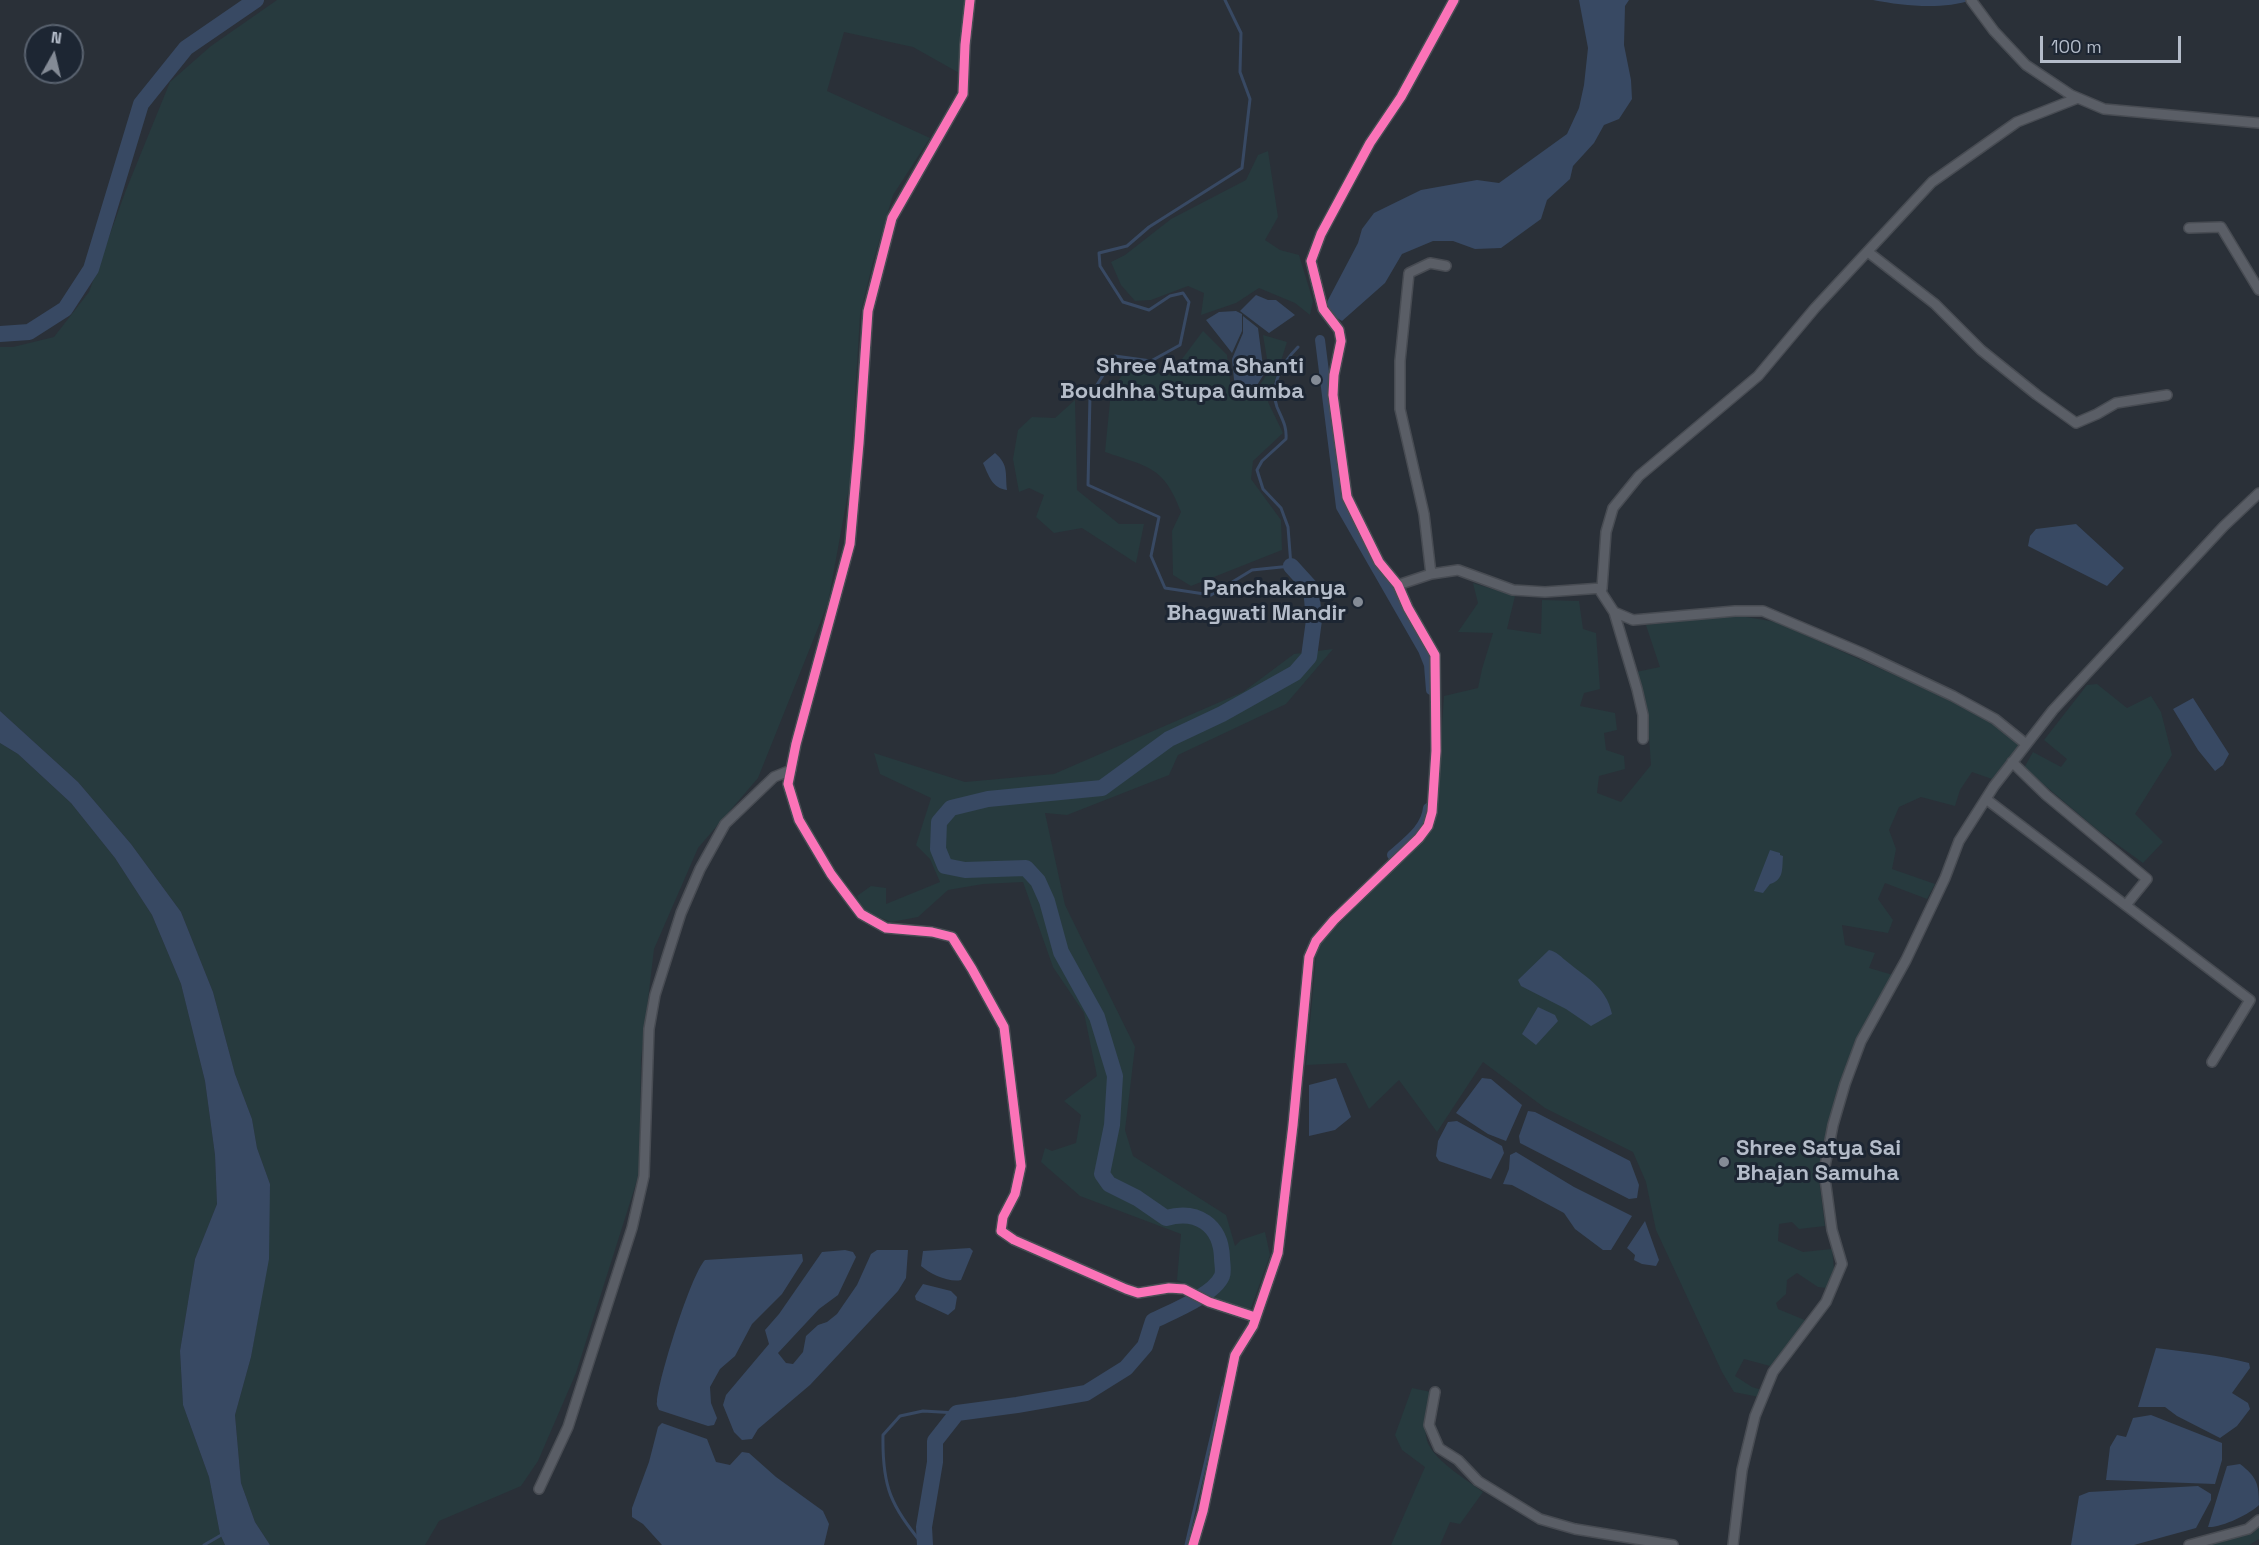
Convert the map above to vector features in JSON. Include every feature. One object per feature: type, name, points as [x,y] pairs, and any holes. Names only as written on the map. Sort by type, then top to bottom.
[{"type":"street","points":[[970,0],[963,94],[892,218],[872,290],[868,310],[850,544],[796,744],[788,784],[799,820],[831,874],[861,914],[886,928],[932,932],[952,938],[1004,1027],[1021,1166],[1015,1194],[1003,1217],[1001,1231],[1014,1240],[1138,1293],[1169,1287],[1184,1289],[1209,1302],[1255,1317]]},
{"type":"street","points":[[1193,1545],[1203,1511],[1235,1355],[1253,1326],[1278,1253],[1310,957],[1316,941],[1334,920],[1419,838],[1428,826],[1432,812],[1436,751],[1435,655],[1408,608],[1398,585],[1380,562],[1347,497],[1333,395],[1334,375],[1341,341],[1339,330],[1323,309],[1311,261],[1321,234],[1370,143],[1401,97],[1454,0]]},
{"type":"street","points":[[1972,2],[2026,65],[2078,98],[2104,109],[2259,123]]},
{"type":"street","points":[[1643,739],[1643,715],[1614,612],[1601,592],[1606,532],[1613,508],[1639,476],[1758,376],[1815,308],[1932,182],[2017,122],[2078,98]]},
{"type":"street","points":[[2189,228],[2221,227],[2259,290]]},
{"type":"street","points":[[1868,252],[1935,304],[1981,350],[2076,423],[2116,403],[2167,395]]},
{"type":"street","points":[[1431,574],[1424,514],[1400,409],[1400,362],[1409,273],[1430,263],[1446,266]]},
{"type":"street","points":[[1733,1545],[1742,1470],[1755,1416],[1773,1372],[1826,1302],[1842,1264],[1832,1230],[1824,1171],[1833,1125],[1845,1084],[1861,1041],[1906,960],[1945,878],[1959,842],[2012,762],[2060,702],[2224,526],[2259,493]]},
{"type":"street","points":[[1398,585],[1431,574],[1458,570],[1513,590],[1545,592],[1602,588]]},
{"type":"street","points":[[1614,612],[1633,620],[1735,610],[1763,611],[1862,653],[1953,696],[1995,719],[2026,744]]},
{"type":"street","points":[[2012,762],[2046,795],[2147,879],[2126,905]]},
{"type":"street","points":[[539,1489],[568,1427],[632,1228],[644,1176],[649,1029],[655,995],[681,913],[700,869],[725,824],[774,777],[791,770]]},
{"type":"street","points":[[1986,799],[2255,1003],[2212,1062]]},
{"type":"street","points":[[1435,1392],[1429,1425],[1439,1448],[1458,1460],[1478,1481],[1540,1519],[1575,1529],[1673,1545]]},
{"type":"street","points":[[2189,1545],[2248,1529],[2259,1520]]},
{"type":"green space","points":[[277,0],[966,0],[961,74],[913,47],[844,32],[827,91],[930,138],[893,195],[860,315],[850,482],[828,603],[758,778],[698,848],[654,949],[641,1059],[639,1174],[576,1373],[538,1461],[521,1486],[439,1521],[425,1545],[270,1545],[255,1522],[241,1483],[235,1415],[251,1357],[259,1310],[270,1184],[257,1148],[252,1119],[235,1074],[213,992],[181,912],[131,844],[78,782],[0,711],[0,347],[13,347],[54,337],[89,292],[126,190],[170,82],[211,46]]},
{"type":"green space","points":[[1268,151],[1278,217],[1265,240],[1280,250],[1299,255],[1313,301],[1310,315],[1295,303],[1259,288],[1236,303],[1201,315],[1204,293],[1188,286],[1151,300],[1135,301],[1121,285],[1111,262],[1125,255],[1171,219],[1246,180],[1258,155]]},
{"type":"green space","points":[[1203,331],[1227,355],[1232,396],[1254,394],[1269,371],[1263,335],[1287,342],[1268,402],[1283,433],[1253,461],[1251,479],[1281,520],[1282,550],[1191,586],[1173,575],[1172,531],[1181,512],[1168,485],[1153,470],[1105,452],[1111,391],[1127,368],[1170,375]]},
{"type":"green space","points":[[1075,400],[1077,490],[1119,524],[1144,524],[1136,563],[1082,528],[1054,533],[1036,517],[1044,495],[1029,488],[1019,492],[1013,459],[1018,430],[1032,417],[1055,418]]},
{"type":"green space","points":[[1473,583],[1515,596],[1507,629],[1541,634],[1542,600],[1579,601],[1583,629],[1596,633],[1600,689],[1584,693],[1580,706],[1615,713],[1617,730],[1604,733],[1606,750],[1624,756],[1625,769],[1599,776],[1597,793],[1621,802],[1651,765],[1647,707],[1636,672],[1660,667],[1646,625],[1734,615],[1776,622],[1996,723],[2020,746],[1992,779],[1972,772],[1960,790],[1955,806],[1921,797],[1899,807],[1889,830],[1896,849],[1892,869],[1935,884],[1927,899],[1885,883],[1878,899],[1893,920],[1888,933],[1842,925],[1845,945],[1875,953],[1869,968],[1893,975],[1854,1047],[1839,1088],[1822,1151],[1819,1180],[1825,1226],[1799,1229],[1792,1222],[1779,1224],[1778,1241],[1803,1252],[1832,1249],[1834,1268],[1827,1288],[1818,1287],[1797,1273],[1787,1280],[1786,1294],[1776,1303],[1778,1309],[1807,1321],[1782,1355],[1770,1366],[1744,1359],[1735,1376],[1752,1387],[1762,1390],[1759,1397],[1734,1392],[1722,1372],[1656,1230],[1646,1182],[1633,1152],[1545,1108],[1483,1062],[1437,1132],[1399,1080],[1369,1109],[1346,1063],[1306,1065],[1317,947],[1435,826],[1444,696],[1478,688],[1493,633],[1458,632],[1478,603]]},
{"type":"green space","points":[[1333,649],[1286,704],[1178,755],[1169,775],[1067,815],[1045,813],[1065,905],[1135,1047],[1125,1130],[1133,1156],[1226,1215],[1235,1246],[1241,1240],[1265,1232],[1270,1255],[1250,1311],[1224,1302],[1177,1280],[1181,1234],[1080,1196],[1041,1162],[1045,1148],[1052,1151],[1076,1143],[1081,1115],[1064,1101],[1097,1076],[1084,1013],[1053,967],[1023,882],[983,884],[948,890],[918,917],[891,922],[862,910],[857,896],[871,886],[886,888],[886,904],[940,882],[930,859],[916,845],[931,798],[880,774],[874,753],[965,782],[1054,774],[1243,692],[1294,654]]},
{"type":"green space","points":[[2097,684],[2127,708],[2151,696],[2161,712],[2172,755],[2135,814],[2163,842],[2143,863],[2100,832],[2024,768],[2033,752],[2061,767],[2067,759],[2044,740],[2087,685]]},
{"type":"green space","points":[[0,743],[18,754],[71,803],[115,858],[152,915],[181,984],[205,1081],[215,1155],[217,1204],[195,1259],[180,1351],[183,1405],[209,1477],[220,1534],[225,1545],[0,1545]]},
{"type":"green space","points":[[1412,1388],[1431,1392],[1426,1434],[1434,1453],[1447,1466],[1483,1492],[1460,1524],[1450,1522],[1440,1545],[1391,1545],[1425,1467],[1402,1450],[1395,1435]]},
{"type":"green space","points":[[2259,1526],[2259,1539],[2249,1545],[2201,1545],[2220,1539],[2252,1534]]},
{"type":"water","points":[[1579,0],[1629,0],[1625,6],[1624,45],[1632,99],[1619,119],[1604,125],[1594,143],[1573,166],[1570,179],[1547,200],[1541,219],[1501,248],[1475,249],[1453,241],[1433,241],[1402,254],[1385,283],[1342,321],[1335,317],[1326,305],[1358,243],[1362,229],[1374,213],[1421,190],[1477,180],[1499,183],[1567,134],[1579,108],[1588,48]]},
{"type":"water","points":[[1873,0],[1972,0],[1948,5],[1923,6]]},
{"type":"water","points":[[1256,295],[1268,300],[1276,300],[1295,315],[1269,333],[1240,311]]},
{"type":"water","points":[[1236,311],[1242,314],[1242,331],[1232,353],[1206,320],[1219,312]]},
{"type":"water","points":[[1243,316],[1258,328],[1264,374],[1254,390],[1235,390],[1232,359],[1243,333]]},
{"type":"water","points":[[995,453],[1004,465],[1007,490],[994,484],[983,463]]},
{"type":"water","points":[[2076,524],[2124,568],[2107,586],[2028,546],[2030,536],[2036,529]]},
{"type":"water","points":[[2193,698],[2229,754],[2223,765],[2215,771],[2198,750],[2173,709]]},
{"type":"water","points":[[0,711],[78,782],[131,844],[181,912],[213,992],[235,1074],[252,1119],[257,1148],[270,1184],[269,1259],[251,1357],[235,1415],[241,1483],[255,1522],[270,1545],[225,1545],[220,1534],[209,1477],[183,1405],[180,1351],[195,1259],[217,1204],[215,1155],[205,1081],[181,984],[152,915],[115,858],[71,803],[18,754],[0,743]]},
{"type":"water","points":[[1770,850],[1783,856],[1780,877],[1763,893],[1754,891]]},
{"type":"water","points":[[1549,950],[1558,954],[1600,989],[1612,1014],[1591,1026],[1566,1009],[1521,986],[1518,980]]},
{"type":"water","points":[[1538,1007],[1555,1015],[1558,1021],[1536,1045],[1522,1034]]},
{"type":"water","points":[[1336,1078],[1351,1117],[1335,1130],[1309,1136],[1309,1085]]},
{"type":"water","points":[[1482,1078],[1491,1079],[1522,1105],[1506,1141],[1488,1134],[1456,1113]]},
{"type":"water","points":[[1528,1111],[1535,1112],[1630,1161],[1639,1185],[1637,1198],[1629,1199],[1520,1143],[1519,1136]]},
{"type":"water","points":[[1457,1121],[1502,1146],[1504,1153],[1491,1179],[1439,1161],[1436,1156],[1438,1141],[1448,1122]]},
{"type":"water","points":[[1516,1152],[1574,1187],[1632,1216],[1611,1250],[1603,1250],[1575,1229],[1564,1213],[1512,1185],[1503,1184],[1509,1169],[1510,1155]]},
{"type":"water","points":[[1645,1221],[1659,1260],[1656,1266],[1634,1260],[1635,1255],[1627,1248]]},
{"type":"water","points":[[970,1248],[973,1251],[961,1280],[940,1277],[921,1266],[923,1251]]},
{"type":"water","points":[[845,1250],[853,1252],[856,1257],[838,1295],[819,1309],[778,1353],[786,1363],[793,1364],[803,1352],[806,1336],[818,1325],[827,1322],[837,1314],[857,1285],[871,1254],[877,1250],[908,1250],[906,1278],[898,1291],[810,1385],[758,1429],[752,1439],[742,1440],[734,1432],[723,1405],[726,1395],[769,1344],[765,1330],[779,1314],[822,1252]]},
{"type":"water","points":[[802,1254],[803,1261],[782,1294],[752,1324],[735,1356],[720,1369],[710,1387],[711,1403],[717,1418],[714,1425],[708,1426],[659,1410],[657,1404],[659,1390],[669,1351],[684,1305],[705,1260]]},
{"type":"water","points":[[923,1284],[951,1291],[957,1297],[955,1309],[948,1315],[916,1300],[915,1296]]},
{"type":"water","points":[[2156,1348],[2249,1363],[2250,1368],[2232,1393],[2248,1403],[2250,1409],[2237,1426],[2220,1438],[2177,1416],[2165,1407],[2138,1407]]},
{"type":"water","points":[[2151,1415],[2222,1443],[2222,1460],[2215,1484],[2106,1480],[2110,1447],[2117,1435],[2126,1437],[2133,1418]]},
{"type":"water","points":[[662,1423],[707,1439],[716,1462],[730,1465],[742,1452],[749,1453],[776,1477],[823,1511],[829,1524],[824,1545],[662,1545],[643,1524],[632,1517],[632,1508],[649,1462],[658,1427]]},
{"type":"water","points":[[2240,1464],[2256,1482],[2259,1505],[2235,1520],[2208,1527],[2227,1466]]},
{"type":"water","points":[[2198,1486],[2211,1494],[2211,1500],[2196,1528],[2134,1545],[2071,1545],[2079,1496],[2089,1492]]},
{"type":"waterway","points":[[0,334],[29,332],[65,309],[91,269],[141,104],[186,48],[256,0]]},
{"type":"waterway","points":[[1225,0],[1241,33],[1240,72],[1250,99],[1242,168],[1149,227],[1127,246],[1099,253],[1100,266],[1123,302],[1149,310],[1170,296],[1183,293],[1189,302],[1180,345],[1151,361],[1115,356],[1090,396],[1088,485],[1159,517],[1151,556],[1165,588],[1211,595],[1252,570],[1291,566],[1288,527],[1281,508],[1263,489],[1257,470],[1262,461],[1286,439],[1285,426],[1275,399],[1276,382],[1287,360],[1298,347]]},
{"type":"waterway","points":[[1320,340],[1341,507],[1423,650],[1429,665],[1431,690]]},
{"type":"waterway","points":[[925,1545],[924,1527],[935,1462],[935,1441],[957,1413],[1086,1393],[1126,1368],[1145,1346],[1153,1321],[1181,1308],[1210,1290],[1223,1272],[1221,1246],[1212,1228],[1205,1222],[1188,1216],[1166,1218],[1137,1198],[1109,1184],[1102,1174],[1112,1125],[1115,1076],[1097,1017],[1061,952],[1047,901],[1038,881],[1026,868],[965,870],[945,866],[938,849],[939,822],[951,808],[988,799],[1102,788],[1169,739],[1222,714],[1295,673],[1309,657],[1314,620],[1311,588],[1291,566]]},
{"type":"waterway","points":[[1392,855],[1419,829],[1424,822],[1428,808]]},
{"type":"waterway","points":[[1186,1545],[1223,1387]]},
{"type":"waterway","points":[[923,1545],[903,1518],[891,1495],[884,1469],[883,1435],[900,1416],[923,1411],[957,1413]]},
{"type":"waterway","points":[[204,1545],[223,1534]]},
{"type":"cycle path","points":[[970,0],[963,94],[892,218],[868,311],[850,544],[796,744],[788,784],[799,820],[831,874],[861,914],[886,928],[932,932],[952,937],[1004,1027],[1021,1166],[1015,1194],[1003,1217],[1001,1231],[1014,1240],[1126,1289],[1138,1293],[1169,1288],[1184,1289],[1209,1302],[1255,1317]]},
{"type":"cycle path","points":[[1193,1545],[1203,1511],[1235,1355],[1253,1326],[1278,1253],[1309,957],[1316,941],[1334,920],[1419,838],[1428,826],[1432,812],[1436,751],[1435,655],[1408,608],[1398,585],[1379,562],[1347,497],[1333,395],[1334,375],[1341,341],[1339,330],[1323,309],[1311,261],[1321,234],[1370,143],[1401,97],[1454,0]]},
{"type":"place","name":"Shree Aatma Shanti Boudhha Stupa Gumba","points":[[1316,380]]},
{"type":"place","name":"Panchakanya Bhagwati Mandir","points":[[1358,602]]},
{"type":"place","name":"Shree Satya Sai Bhajan Samuha","points":[[1724,1162]]}]
